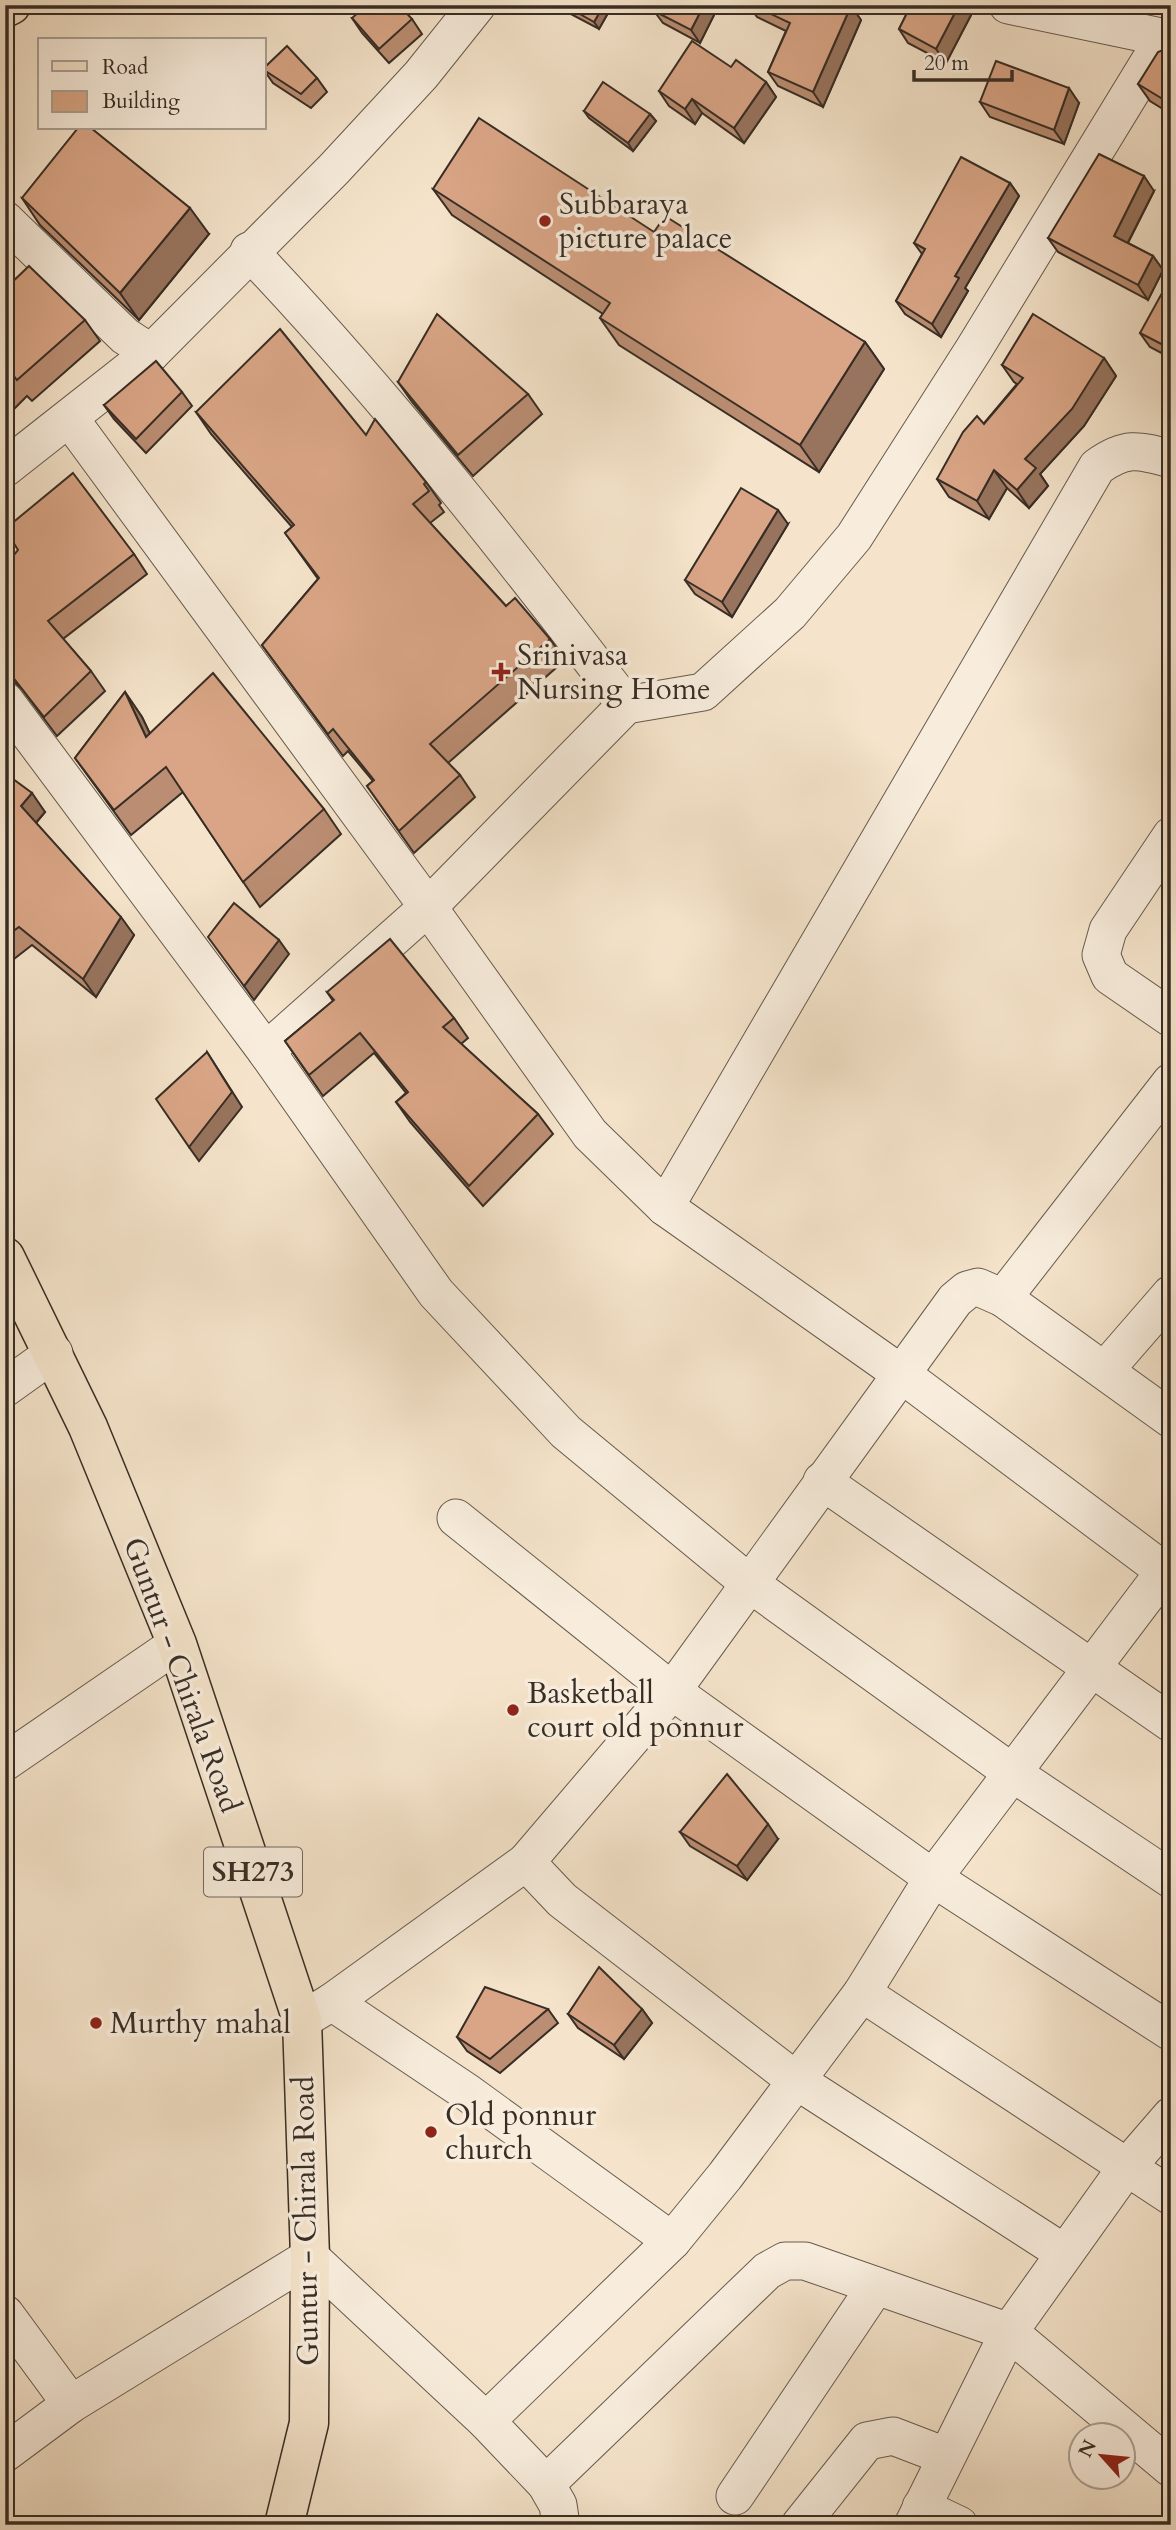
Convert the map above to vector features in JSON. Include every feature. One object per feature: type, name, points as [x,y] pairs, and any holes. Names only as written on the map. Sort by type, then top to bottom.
[{"type":"main road","points":[[5,8],[11,5]]},
{"type":"main road","name":"Guntur - Chirala Road","points":[[5,1257],[54,1353],[177,1644],[317,2011],[310,2257],[309,2423],[284,2525]]},
{"type":"street","points":[[5,468],[151,353],[249,251],[334,169],[421,75],[477,5]]},
{"type":"street","points":[[266,1051],[428,906],[626,705],[703,692],[790,613],[854,537],[1168,38],[1008,5]]},
{"type":"street","points":[[5,220],[125,336],[151,353]]},
{"type":"street","points":[[249,251],[294,298],[490,527],[626,705]]},
{"type":"street","points":[[70,419],[428,906],[590,1134],[665,1207],[900,1373],[1168,1570],[933,1878],[862,1993],[794,2079],[725,2176],[672,2241],[486,2421]]},
{"type":"street","points":[[665,1207],[1097,467],[1115,455],[1136,450],[1171,459]]},
{"type":"street","points":[[5,702],[266,1051],[436,1293],[566,1432],[749,1583],[1014,1774],[1171,1879]]},
{"type":"street","points":[[1171,836],[1108,930],[1101,955],[1110,976],[1171,1018]]},
{"type":"street","points":[[1003,1298],[1171,1082]]},
{"type":"street","points":[[672,2241],[468,2093],[317,2011],[526,1862],[672,1691],[900,1373],[955,1300],[967,1290],[978,1287],[1003,1298],[1171,1419]]},
{"type":"street","points":[[1105,1370],[1171,1294]]},
{"type":"street","points":[[5,1388],[54,1353]]},
{"type":"street","points":[[822,1481],[1171,1723]]},
{"type":"street","points":[[456,1518],[672,1691],[933,1878],[1171,2032]]},
{"type":"street","points":[[5,1762],[177,1644]]},
{"type":"street","points":[[526,1862],[562,1900],[794,2079],[1064,2253]]},
{"type":"street","points":[[862,1993],[1171,2196]]},
{"type":"street","points":[[959,2525],[917,2516],[1009,2332],[1126,2168],[1171,2116]]},
{"type":"street","points":[[5,2453],[71,2404],[310,2257],[486,2421],[546,2484],[558,2505],[561,2525]]},
{"type":"street","points":[[546,2484],[767,2271],[785,2261],[804,2261],[1009,2332],[1171,2468]]},
{"type":"street","points":[[735,2497],[876,2286]]},
{"type":"street","points":[[5,2314],[71,2404]]},
{"type":"street","points":[[800,2525],[867,2441],[893,2436],[945,2456]]},
{"type":"building","points":[[367,5],[399,5],[412,19],[379,49],[352,18]]},
{"type":"building","points":[[564,5],[604,5],[594,22]]},
{"type":"building","points":[[657,5],[704,5],[691,30],[654,11]]},
{"type":"building","points":[[752,5],[851,6],[813,92],[768,72],[790,23]]},
{"type":"building","points":[[911,5],[959,5],[936,49],[899,29]]},
{"type":"building","points":[[692,41],[731,67],[736,60],[766,82],[734,128],[692,99],[685,109],[659,91]]},
{"type":"building","points":[[287,46],[317,78],[301,94],[266,71],[266,66]]},
{"type":"building","points":[[1171,47],[1171,104],[1138,84],[1158,52]]},
{"type":"building","points":[[996,61],[1069,88],[1054,130],[980,102]]},
{"type":"building","points":[[603,82],[650,114],[628,143],[584,111]]},
{"type":"building","points":[[479,118],[654,232],[665,216],[865,342],[800,445],[600,318],[610,303],[433,189]]},
{"type":"building","points":[[76,130],[93,130],[190,208],[120,293],[22,198]]},
{"type":"building","points":[[1099,154],[1144,176],[1114,236],[1153,256],[1138,285],[1048,238]]},
{"type":"building","points":[[961,157],[1010,183],[955,276],[959,278],[932,324],[896,301],[925,249],[914,243]]},
{"type":"building","points":[[29,266],[85,320],[17,380],[13,375],[5,382],[5,289]]},
{"type":"building","points":[[1162,293],[1171,298],[1171,349],[1140,333]]},
{"type":"building","points":[[437,314],[528,394],[458,455],[398,382]]},
{"type":"building","points":[[1033,314],[1104,358],[1072,409],[1025,459],[1036,468],[1017,490],[994,470],[977,501],[937,479],[963,432],[977,416],[984,424],[1023,378],[1002,365]]},
{"type":"building","points":[[280,329],[366,435],[375,419],[426,482],[424,484],[429,491],[413,504],[506,606],[515,598],[550,639],[430,744],[460,775],[399,831],[367,786],[374,780],[333,729],[328,734],[262,645],[319,578],[285,533],[294,525],[196,412]]},
{"type":"building","points":[[156,361],[182,392],[136,439],[104,405]]},
{"type":"building","points":[[73,473],[134,554],[48,621],[91,671],[44,717],[5,667],[5,566],[18,550],[5,529]]},
{"type":"building","points":[[741,488],[778,510],[722,602],[685,580]]},
{"type":"building","points":[[213,673],[324,809],[243,882],[166,767],[114,810],[75,758],[125,692],[146,737]]},
{"type":"building","points":[[5,773],[32,793],[21,806],[121,917],[83,979],[19,927],[5,937]]},
{"type":"building","points":[[234,903],[279,940],[244,986],[208,937]]},
{"type":"building","points":[[390,939],[454,1018],[443,1027],[538,1114],[469,1186],[396,1102],[408,1092],[360,1033],[309,1075],[285,1041],[334,1000],[327,992]]},
{"type":"building","points":[[207,1052],[232,1092],[189,1147],[156,1099]]},
{"type":"building","points":[[727,1774],[768,1824],[737,1866],[680,1832]]},
{"type":"building","points":[[599,1967],[642,2009],[614,2045],[568,2014]]},
{"type":"building","points":[[485,1987],[548,2009],[490,2059],[457,2037]]},
{"type":"place","name":"Subbaraya picture palace","points":[[545,221]]},
{"type":"place","name":"Srinivasa Nursing Home","points":[[501,672]]},
{"type":"place","name":"Basketball court old ponnur","points":[[513,1710]]},
{"type":"place","name":"Murthy mahal","points":[[96,2023]]},
{"type":"place","name":"Old ponnur church","points":[[431,2132]]}]
